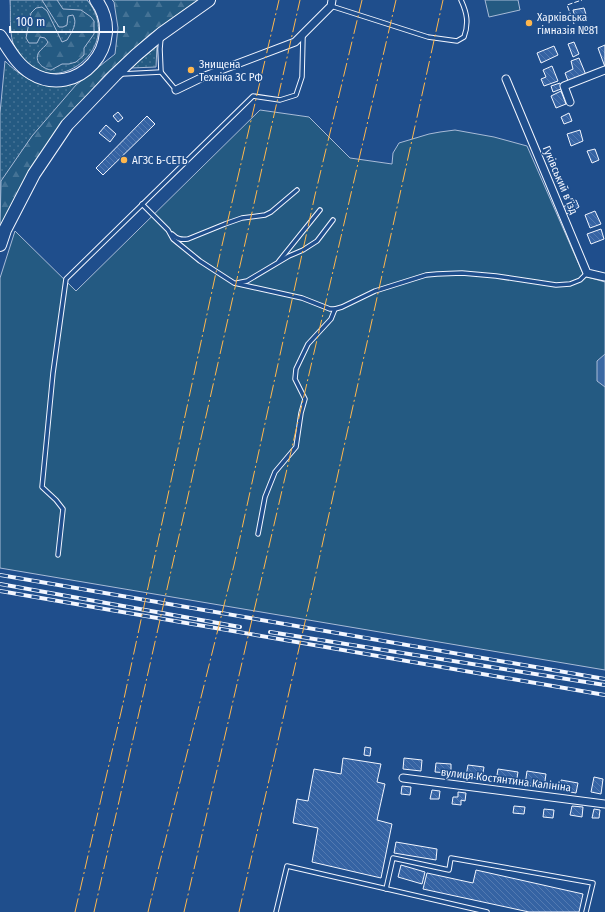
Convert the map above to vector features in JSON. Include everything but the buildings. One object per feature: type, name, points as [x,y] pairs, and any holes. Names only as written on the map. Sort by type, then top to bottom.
[{"type":"highway","points":[[0,36],[21,66],[32,74],[44,79],[58,80],[71,78],[94,64],[101,53],[106,40],[107,26],[104,13],[96,0]]},
{"type":"highway","points":[[0,245],[5,230],[34,174],[67,125],[136,55],[161,34],[210,0]]},
{"type":"street","points":[[176,90],[205,76],[295,42],[331,3]]},
{"type":"street","points":[[570,102],[564,86],[605,70]]},
{"type":"street","name":"Гуківський в’їзд","points":[[506,79],[587,273]]},
{"type":"street","points":[[587,273],[605,277]]},
{"type":"street","name":"вулиця Костянтина Калініна","points":[[403,778],[605,804]]},
{"type":"lane","points":[[331,3],[428,37],[457,41],[464,37],[468,27],[464,8],[460,0]]},
{"type":"lane","points":[[161,34],[161,72],[176,90]]},
{"type":"lane","points":[[58,555],[62,509],[56,500],[42,487],[66,279],[253,96],[280,100],[296,95],[302,77],[303,34]]},
{"type":"lane","points":[[115,75],[138,72],[161,72]]},
{"type":"lane","points":[[142,204],[176,238],[183,240],[242,218],[265,215],[271,212],[297,190]]},
{"type":"lane","points":[[278,263],[320,210]]},
{"type":"lane","points":[[234,283],[246,281],[303,250],[317,241],[333,220]]},
{"type":"lane","points":[[168,230],[174,239],[200,261],[234,283],[294,296],[330,309],[342,307],[375,291],[432,274],[462,273],[489,275],[556,285],[570,284],[580,280],[587,273]]},
{"type":"lane","points":[[258,534],[265,497],[274,472],[296,447],[301,413],[305,399],[295,379],[296,369],[308,344],[331,319],[335,309]]},
{"type":"lane","points":[[386,889],[393,858],[449,870],[451,858],[593,883],[586,912]]},
{"type":"lane","points":[[276,912],[287,866],[487,912]]},
{"type":"green space","points":[[10,0],[87,0],[97,17],[98,35],[93,50],[82,62],[68,71],[52,74],[36,70],[22,58],[13,43]]},
{"type":"green space","points":[[42,0],[57,0],[63,9],[81,10],[94,21],[94,34],[84,48],[84,55],[76,62],[62,64],[51,70],[43,67],[38,62],[37,59],[39,52],[48,42],[45,38],[40,37],[37,43],[29,43],[26,38],[31,13],[36,8],[42,7],[47,11],[62,42],[67,40],[69,37],[74,28],[75,21],[73,15],[68,16],[67,25],[59,27]]},
{"type":"green space","points":[[112,0],[198,0],[149,35],[105,75],[59,127],[0,227],[1,181],[32,136],[76,85],[115,54],[118,28],[114,2]]},
{"type":"green space","points":[[485,0],[518,0],[520,10],[489,17]]},
{"type":"green space","points":[[157,46],[156,67],[131,68]]},
{"type":"green space","points":[[5,61],[23,76],[45,85],[60,86],[86,79],[100,78],[5,218],[0,231],[0,113]]},
{"type":"green space","points":[[260,110],[309,117],[350,158],[392,164],[393,153],[399,143],[429,134],[455,130],[494,137],[527,146],[584,276],[605,282],[605,670],[0,568],[0,278],[15,231],[76,291]]},
{"type":"shaded area","points":[[605,354],[605,387],[597,381],[597,361]]},
{"type":"railway","points":[[0,575],[605,679]]},
{"type":"railway","points":[[0,584],[240,627]]},
{"type":"railway","points":[[0,591],[605,695]]},
{"type":"railway","points":[[270,632],[605,685]]},
{"type":"fence","points":[[574,24],[567,5],[582,0]]},
{"type":"power","points":[[75,912],[122,708],[220,254],[279,0]]},
{"type":"power","points":[[94,912],[300,0]]},
{"type":"power","points":[[148,912],[234,565],[315,195],[362,0]]},
{"type":"power","points":[[184,912],[396,0]]},
{"type":"power","points":[[239,912],[443,0]]},
{"type":"place","name":"Харківська гімназія №81","points":[[529,23]]},
{"type":"place","name":"Знищена Техніка ЗС РФ","points":[[191,70]]},
{"type":"place","name":"АГЗС Б-СЕТЬ","points":[[124,160]]}]
